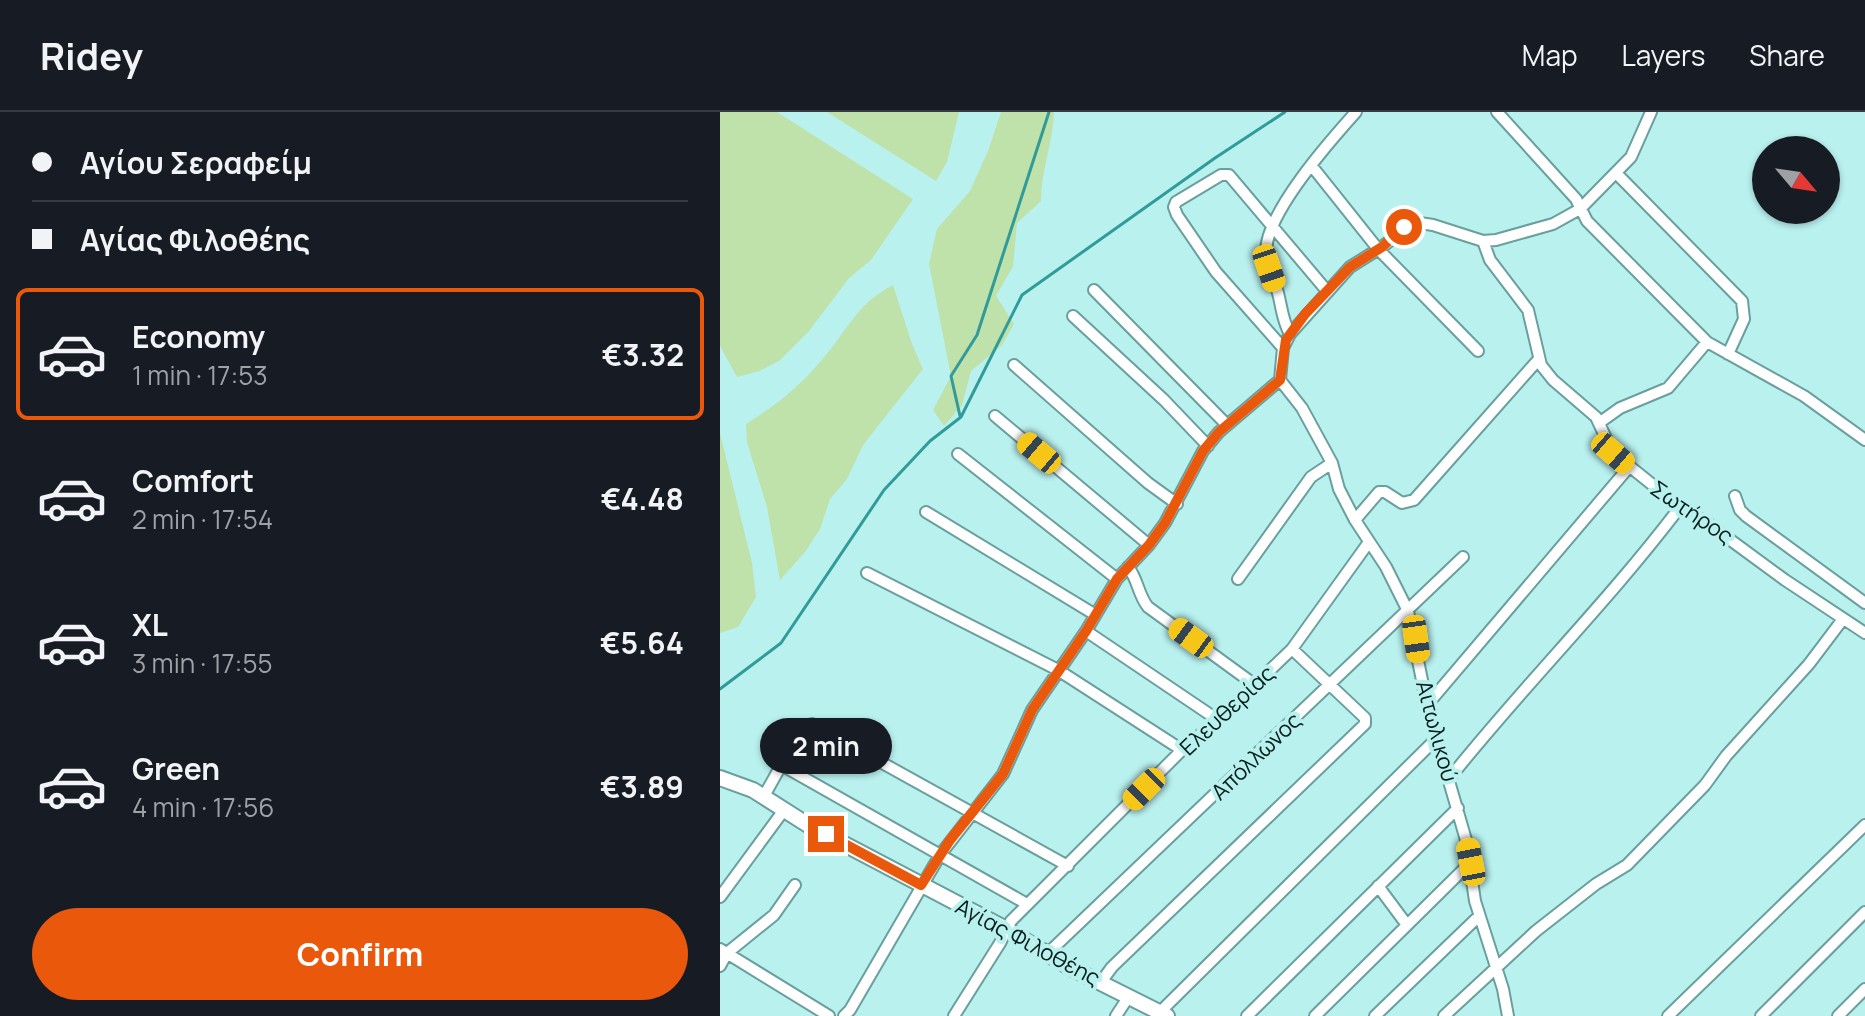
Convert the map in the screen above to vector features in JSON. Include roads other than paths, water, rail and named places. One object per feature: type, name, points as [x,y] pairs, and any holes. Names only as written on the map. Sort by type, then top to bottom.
[{"type":"street","points":[[1290,334],[1283,322],[1267,260],[1272,227],[1311,165],[1356,112]]},
{"type":"street","points":[[1497,112],[1579,206],[1587,221],[1707,342],[1804,396],[1865,440]]},
{"type":"street","points":[[844,1016],[940,855],[1003,774],[1032,710],[1117,579],[1149,545],[1177,504],[1208,446],[1227,425],[1280,380],[1283,348],[1290,334],[1327,291],[1350,267],[1413,222],[1483,241],[1553,224],[1579,206],[1631,157],[1651,112]]},
{"type":"street","points":[[1311,165],[1378,249],[1478,351]]},
{"type":"street","points":[[1616,173],[1742,301],[1744,319],[1728,354]]},
{"type":"street","points":[[1283,348],[1216,272],[1177,215],[1174,207],[1178,200],[1226,174],[1327,291]]},
{"type":"street","points":[[1355,520],[1379,492],[1385,492],[1402,503],[1414,500],[1538,360],[1528,310],[1490,260],[1483,241]]},
{"type":"street","points":[[1094,290],[1227,425]]},
{"type":"street","points":[[1073,316],[1164,400],[1208,446]]},
{"type":"street","points":[[1599,423],[1620,408],[1668,388],[1707,342]]},
{"type":"street","name":"Σωτήρος","points":[[1538,360],[1545,372],[1596,417],[1613,453],[1629,467],[1680,507],[1745,548],[1785,580],[1865,633]]},
{"type":"street","points":[[1014,365],[1148,483],[1177,504]]},
{"type":"street","name":"Αιτωλικού","points":[[1280,380],[1302,408],[1332,463],[1339,489],[1355,520],[1386,567],[1408,611],[1427,705],[1471,862],[1479,916],[1508,1016]]},
{"type":"street","points":[[995,416],[1149,545]]},
{"type":"street","points":[[958,454],[1117,579]]},
{"type":"street","points":[[1238,579],[1311,477],[1332,463]]},
{"type":"street","points":[[1427,705],[1629,467]]},
{"type":"street","points":[[1735,496],[1746,516],[1865,603]]},
{"type":"street","points":[[1449,779],[1642,557],[1680,507]]},
{"type":"street","points":[[926,512],[1094,614]]},
{"type":"street","name":"Ελευθερίας","points":[[954,1016],[1006,929],[1027,904],[1182,750],[1292,649],[1369,542]]},
{"type":"street","name":"Απόλλωνος","points":[[1047,954],[1463,557]]},
{"type":"street","points":[[1128,567],[1137,578],[1148,607],[1255,685]]},
{"type":"street","points":[[867,573],[1058,670],[1182,750]]},
{"type":"street","points":[[1444,1016],[1548,922],[1596,884],[1627,865],[1705,785],[1726,756],[1809,664],[1843,619]]},
{"type":"street","points":[[1086,631],[1218,720]]},
{"type":"street","points":[[1101,982],[1112,967],[1365,724],[1365,718],[1292,649]]},
{"type":"street","points":[[759,793],[783,766],[802,728],[808,723],[1068,866]]},
{"type":"street","points":[[1163,1014],[1436,739]]},
{"type":"street","points":[[783,766],[1027,904]]},
{"type":"street","name":"Αγίας Φιλοθέης","points":[[720,778],[759,793],[784,810],[1047,954],[1163,1014]]},
{"type":"street","points":[[1247,1016],[1458,808]]},
{"type":"street","points":[[720,897],[784,810]]},
{"type":"street","points":[[1668,1016],[1865,825]]},
{"type":"street","points":[[1315,1016],[1471,862]]},
{"type":"street","points":[[720,966],[724,951],[774,915],[795,885]]},
{"type":"street","points":[[1378,886],[1407,925]]},
{"type":"street","points":[[1761,1016],[1865,912]]},
{"type":"street","points":[[1375,1016],[1479,916]]},
{"type":"street","points":[[724,951],[829,1016]]},
{"type":"street","points":[[1838,1016],[1865,989]]},
{"type":"street","points":[[1116,1016],[1129,996]]},
{"type":"waterway","points":[[960,416],[951,376],[977,335],[1049,112]]},
{"type":"waterway","points":[[720,689],[781,643],[884,490],[930,441],[961,417],[1022,295],[1285,112]]}]
